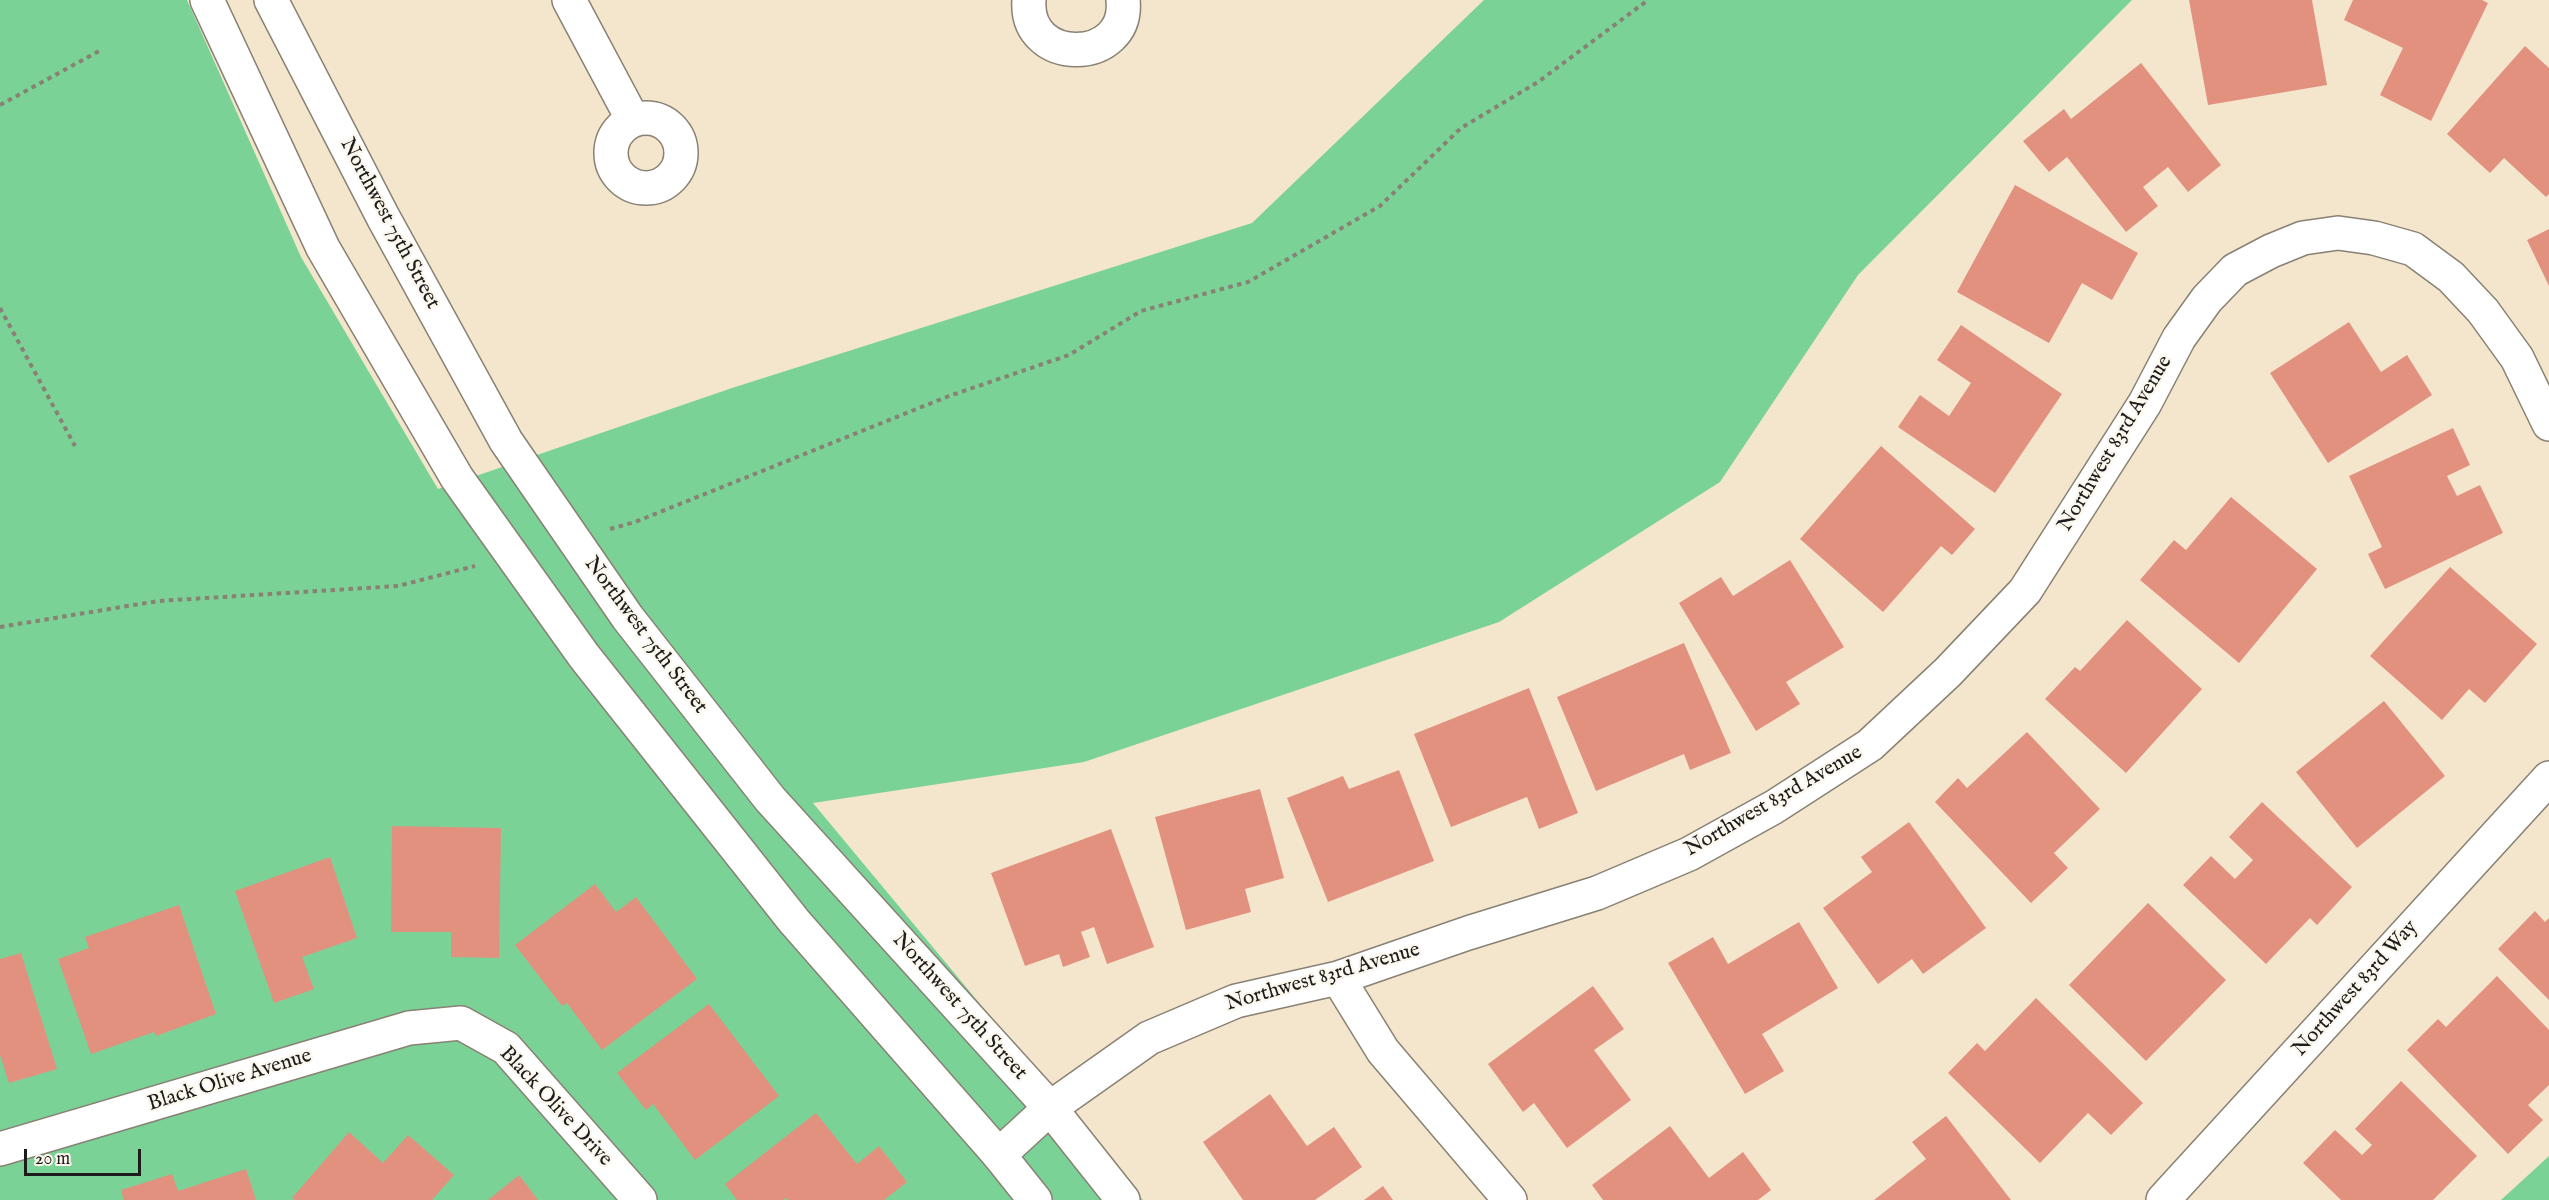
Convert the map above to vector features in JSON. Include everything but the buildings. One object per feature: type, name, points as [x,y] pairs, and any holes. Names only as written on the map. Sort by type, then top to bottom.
[{"type":"street","points":[[208,0],[323,248],[457,478],[584,656],[794,921],[999,1155],[1035,1200]]},
{"type":"street","name":"Northwest 75th Street","points":[[271,0],[383,217],[506,441],[628,618],[770,800],[1050,1107],[1123,1200]]},
{"type":"street","points":[[568,0],[633,120]]},
{"type":"street","points":[[1029,0],[1028,9],[1034,25],[1044,38],[1058,47],[1072,51],[1087,50],[1101,44],[1112,34],[1120,21],[1123,0]]},
{"type":"street","name":"Northwest 83rd Avenue","points":[[999,1155],[1050,1107],[1149,1038],[1236,1001],[1338,978],[1468,933],[1597,893],[1689,854],[1774,807],[1870,745],[1948,672],[2025,591],[2139,413],[2179,338],[2207,299],[2235,270],[2271,251],[2303,238],[2338,233],[2374,238],[2413,249],[2451,277],[2483,311],[2517,358],[2549,424]]},
{"type":"street","name":"Northwest 83rd Way","points":[[2163,1200],[2549,778]]},
{"type":"street","points":[[1338,978],[1383,1051],[1509,1200]]},
{"type":"street","name":"Black Olive Avenue","points":[[0,1149],[409,1028],[461,1023]]},
{"type":"street","name":"Black Olive Drive","points":[[461,1023],[506,1048],[640,1200]]},
{"type":"path","points":[[574,539],[635,522],[949,396],[1069,355],[1141,311],[1248,282],[1380,206],[1461,128],[1538,82],[1648,0]]},
{"type":"path","points":[[0,105],[101,50]]},
{"type":"path","points":[[0,308],[75,446]]},
{"type":"path","points":[[0,627],[158,602],[398,586],[513,556]]},
{"type":"green space","points":[[0,0],[187,0],[301,257],[438,489],[732,388],[1252,223],[1484,0],[2132,0],[1858,275],[1720,482],[1499,622],[1084,762],[813,803],[1143,1200],[0,1200]]},
{"type":"green space","points":[[2549,1156],[2549,1200],[2501,1200]]}]
